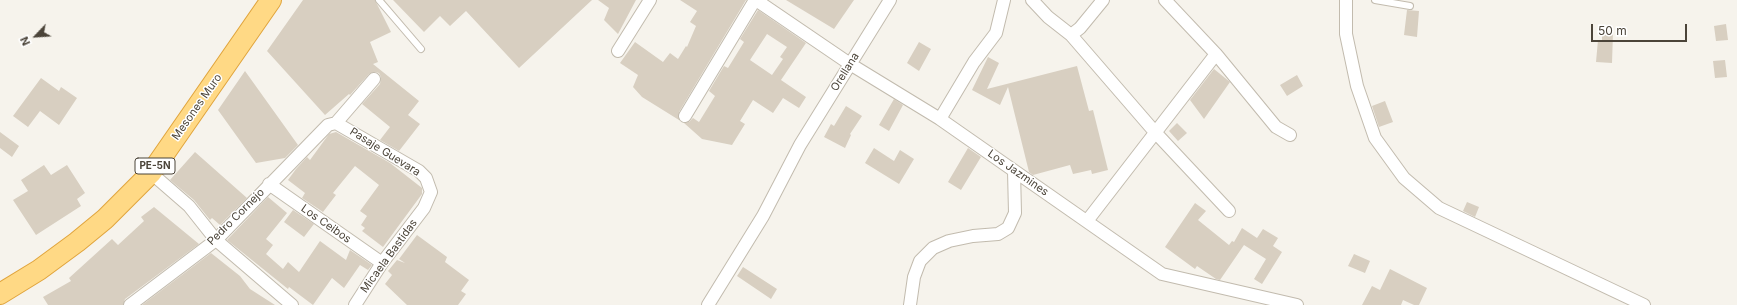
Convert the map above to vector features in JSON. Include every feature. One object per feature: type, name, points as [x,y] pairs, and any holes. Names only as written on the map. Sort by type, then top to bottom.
[{"type":"highway","name":"Mesones Muro","points":[[0,294],[39,270],[77,242],[105,219],[151,172],[271,0]]},
{"type":"street","points":[[618,52],[650,0]]},
{"type":"street","points":[[685,116],[756,0]]},
{"type":"street","name":"Los Jazmines","points":[[756,0],[850,64],[940,119],[1162,274],[1296,305]]},
{"type":"street","name":"Orellana","points":[[708,305],[763,216],[800,145],[890,0]]},
{"type":"street","points":[[940,119],[974,62],[996,33],[1004,0]]},
{"type":"street","points":[[1032,0],[1048,17],[1071,35],[1154,131],[1229,211]]},
{"type":"street","points":[[1071,35],[1080,28],[1103,0]]},
{"type":"street","points":[[1165,0],[1216,54],[1276,127],[1290,135]]},
{"type":"street","points":[[1346,0],[1346,34],[1357,86],[1375,138],[1404,178],[1438,208],[1644,305]]},
{"type":"street","points":[[1087,221],[1154,131],[1216,54]]},
{"type":"street","name":"Pedro Cornejo","points":[[130,305],[216,240],[328,125],[336,123],[374,79]]},
{"type":"street","name":"Pasaje Guevara","points":[[336,123],[419,171],[426,178],[431,192],[424,208]]},
{"type":"street","points":[[151,172],[188,206],[216,240],[292,305]]},
{"type":"street","points":[[910,305],[914,276],[920,261],[933,248],[949,241],[973,236],[998,234],[1008,228],[1015,213],[1014,172]]},
{"type":"street","name":"Los Ceibos","points":[[270,184],[382,263]]},
{"type":"street","name":"Micaela Bastidas","points":[[355,305],[382,263],[424,208]]},
{"type":"lane","points":[[379,0],[421,48]]},
{"type":"lane","points":[[1376,0],[1410,6]]},
{"type":"building","points":[[303,0],[375,0],[391,32],[370,42],[378,62],[373,64],[419,101],[408,115],[420,124],[399,151],[380,140],[390,127],[362,104],[380,84],[381,77],[379,73],[375,72],[369,74],[350,95],[349,94],[325,115],[267,51]]},
{"type":"building","points":[[393,0],[592,0],[519,68],[466,11],[450,26],[440,16],[424,32]]},
{"type":"building","points":[[598,0],[636,0],[618,34],[604,20],[609,8]]},
{"type":"building","points":[[680,0],[746,0],[679,112],[679,120],[642,97],[633,87],[638,75],[620,63],[635,42],[663,62],[670,53],[678,59],[686,46],[687,47],[696,26],[690,22],[697,11]]},
{"type":"building","points":[[786,0],[854,0],[834,29]]},
{"type":"building","points":[[758,10],[806,43],[781,80],[806,97],[799,108],[783,98],[773,113],[753,100],[740,121],[745,124],[732,145],[702,139],[684,123],[689,122],[693,118],[699,122],[715,96],[709,91],[724,66],[728,68],[744,42],[740,39]],"holes":[[[767,34],[787,47],[780,57],[783,59],[772,75],[750,60]]]},
{"type":"building","points":[[1407,10],[1419,11],[1417,37],[1404,35]]},
{"type":"building","points":[[1726,24],[1728,40],[1716,41],[1714,26]]},
{"type":"building","points":[[1602,33],[1613,33],[1612,63],[1596,62],[1598,40],[1602,41]]},
{"type":"building","points":[[919,42],[931,49],[919,71],[907,63]]},
{"type":"building","points":[[988,57],[999,63],[987,89],[1077,66],[1089,111],[1093,110],[1108,170],[1092,174],[1091,170],[1073,174],[1070,165],[1033,175],[1029,172],[1008,87],[1000,105],[972,90]]},
{"type":"building","points":[[1725,60],[1727,77],[1715,78],[1713,61]]},
{"type":"building","points":[[1214,69],[1230,82],[1204,119],[1190,100]]},
{"type":"building","points":[[245,71],[298,145],[285,158],[256,163],[218,110]]},
{"type":"building","points":[[1297,75],[1303,86],[1287,96],[1280,85]]},
{"type":"building","points":[[41,78],[59,91],[61,87],[77,98],[59,125],[40,111],[28,127],[13,116]]},
{"type":"building","points":[[894,99],[903,105],[889,131],[879,125]]},
{"type":"building","points":[[1385,101],[1393,122],[1379,127],[1372,106]]},
{"type":"building","points":[[846,106],[862,116],[850,134],[851,135],[845,148],[824,137],[831,124],[834,126]]},
{"type":"building","points":[[1177,123],[1187,133],[1178,141],[1169,131]]},
{"type":"building","points":[[0,132],[19,146],[12,157],[0,148]]},
{"type":"building","points":[[336,132],[390,163],[422,188],[422,194],[383,247],[362,231],[365,228],[361,225],[367,216],[360,211],[379,185],[355,166],[333,193],[336,195],[323,212],[302,198],[305,193],[288,180],[307,157],[310,160],[329,134]]},
{"type":"building","points":[[874,148],[894,161],[900,150],[914,159],[899,184],[865,163]]},
{"type":"building","points":[[968,148],[981,157],[961,190],[948,182]]},
{"type":"building","points":[[195,152],[247,198],[220,225],[212,218],[210,220],[194,200],[170,180]]},
{"type":"building","points":[[44,165],[51,175],[67,165],[85,193],[77,199],[81,206],[36,235],[13,200],[28,191],[21,180]]},
{"type":"building","points":[[268,197],[287,213],[266,239],[273,245],[266,254],[283,269],[288,262],[299,272],[320,241],[346,260],[350,250],[372,265],[368,270],[360,265],[344,288],[332,278],[313,305],[289,287],[288,289],[227,240]]},
{"type":"building","points":[[1467,202],[1479,207],[1475,217],[1463,211]]},
{"type":"building","points":[[1195,203],[1206,211],[1198,220],[1229,245],[1232,241],[1234,242],[1242,228],[1257,238],[1263,229],[1278,238],[1273,246],[1282,252],[1262,284],[1254,279],[1266,259],[1244,245],[1220,280],[1216,279],[1197,266],[1195,269],[1165,247]]},
{"type":"building","points":[[154,207],[199,244],[125,299],[123,305],[48,305],[43,297],[71,281],[69,278],[112,239],[118,245],[144,221],[141,217]]},
{"type":"building","points":[[293,210],[314,224],[304,237],[284,222]]},
{"type":"building","points":[[417,235],[447,257],[445,262],[469,280],[461,291],[466,294],[458,305],[407,305],[385,284],[392,275],[388,271],[397,260],[405,263],[399,259]]},
{"type":"building","points":[[211,253],[240,276],[250,289],[275,305],[142,305]]},
{"type":"building","points":[[1354,254],[1370,261],[1365,273],[1348,266]]},
{"type":"building","points":[[743,267],[777,289],[771,299],[737,276]]},
{"type":"building","points":[[1390,269],[1427,288],[1419,305],[1414,305],[1403,300],[1401,305],[1362,305],[1372,286],[1380,290]]}]
